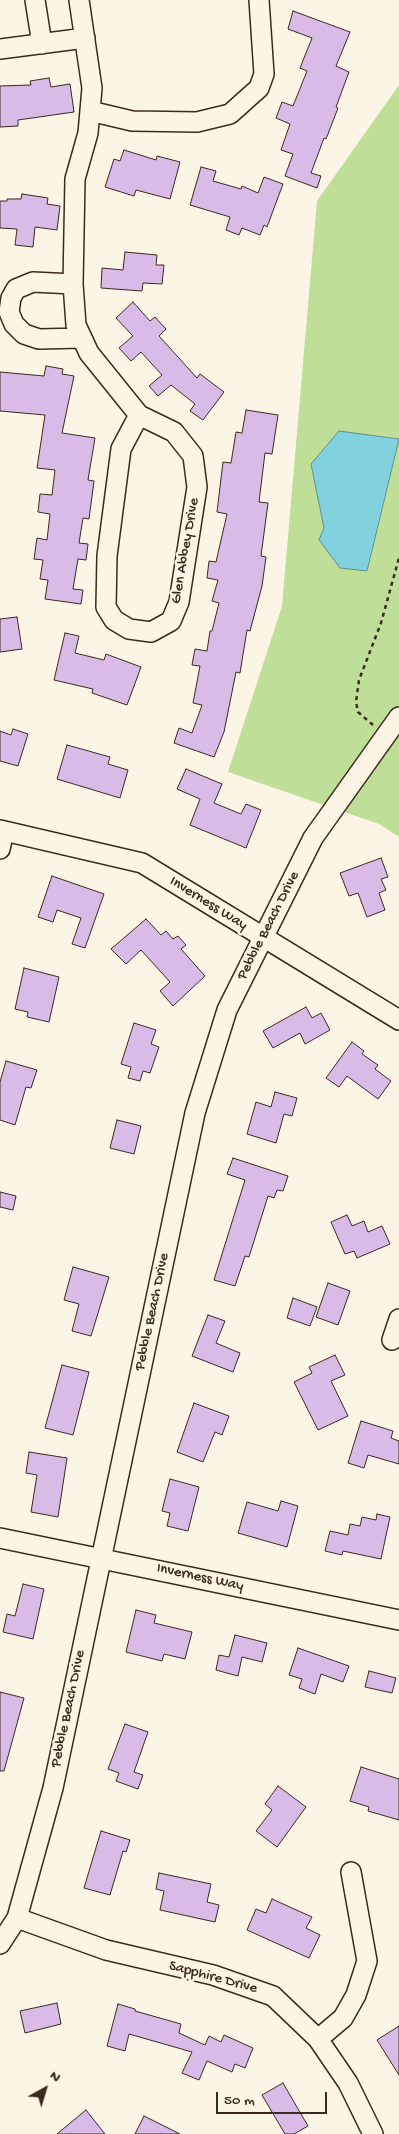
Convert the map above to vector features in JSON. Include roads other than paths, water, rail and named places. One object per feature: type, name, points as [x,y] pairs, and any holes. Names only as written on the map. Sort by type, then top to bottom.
[{"type":"street","points":[[35,0],[42,44]]},
{"type":"street","name":"Glen Abbey Drive","points":[[79,0],[92,88],[88,133],[75,179],[73,284],[76,325],[89,353],[139,415],[174,432],[193,456],[197,487],[179,602],[171,621],[151,632],[129,628],[114,620],[106,607],[107,556],[121,449],[139,415]]},
{"type":"street","points":[[90,111],[132,121],[198,122],[230,114],[259,88],[264,74],[259,0]]},
{"type":"street","points":[[0,49],[84,38]]},
{"type":"street","points":[[73,284],[32,282],[16,289],[11,298],[9,312],[14,324],[24,334],[39,339],[82,338]]},
{"type":"street","name":"Pebble Beach Drive","points":[[0,1944],[17,1918],[52,1788],[195,1113],[227,1010],[313,838],[399,717]]},
{"type":"street","points":[[0,850],[2,830]]},
{"type":"street","name":"Inverness Way","points":[[2,830],[142,863],[399,1020]]},
{"type":"street","points":[[392,1340],[399,1319]]},
{"type":"street","name":"Inverness Way","points":[[0,1538],[399,1620]]},
{"type":"street","points":[[318,2039],[343,2018],[356,1995],[367,1961],[351,1872]]},
{"type":"street","name":"Sapphire Drive","points":[[17,1918],[106,1950],[213,1975],[273,1996],[318,2039],[348,2084],[372,2134]]},
{"type":"water","points":[[339,431],[399,439],[367,571],[340,568],[319,540],[324,528],[311,464]]}]
